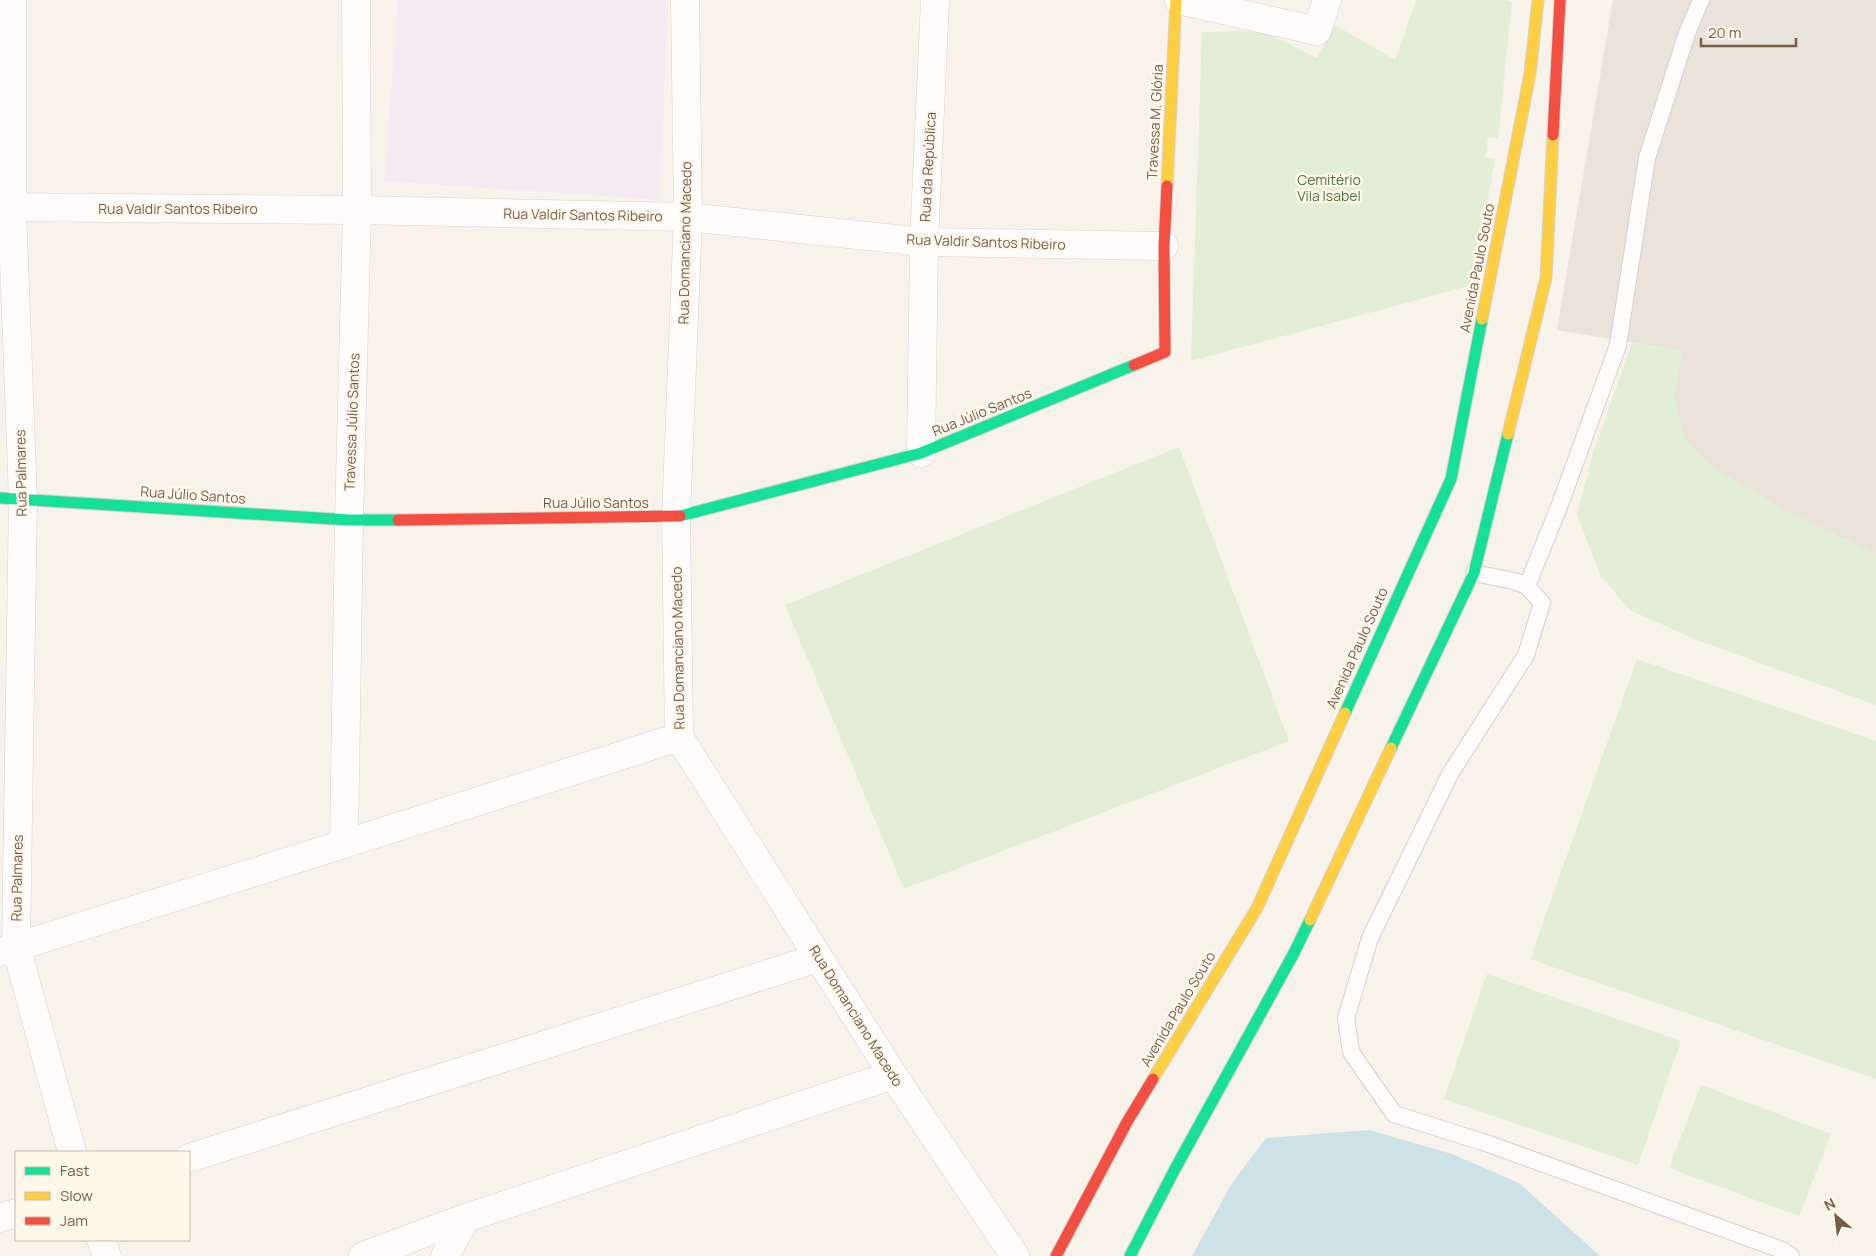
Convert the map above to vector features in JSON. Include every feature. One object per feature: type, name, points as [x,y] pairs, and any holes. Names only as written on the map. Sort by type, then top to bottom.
[{"type":"street","name":"Rua Palmares","points":[[12,0],[6,207],[11,498],[8,949],[72,1151]]},
{"type":"street","name":"Travessa Júlio Santos","points":[[344,844],[349,520],[357,210],[356,0]]},
{"type":"street","name":"Rua Domanciano Macedo","points":[[685,0],[688,216],[676,517],[679,737],[893,1075],[1015,1256]]},
{"type":"street","name":"Rua da República","points":[[921,453],[924,242],[935,0]]},
{"type":"street","points":[[1178,0],[1317,31],[1326,0]]},
{"type":"street","name":"Travessa M. Glória","points":[[1165,352],[1164,246],[1178,0]]},
{"type":"street","name":"Avenida Paulo Souto","points":[[1056,1256],[1126,1122],[1257,908],[1450,479],[1530,74],[1538,0]]},
{"type":"street","points":[[1130,1256],[1175,1169],[1294,953],[1474,573],[1546,278],[1560,0]]},
{"type":"street","name":"Rua Valdir Santos Ribeiro","points":[[6,207],[357,210],[688,216],[924,242],[1164,246]]},
{"type":"street","name":"Rua Júlio Santos","points":[[11,498],[349,520],[676,517],[921,453],[1165,352]]},
{"type":"street","points":[[8,949],[679,737]]},
{"type":"street","points":[[190,1158],[818,958]]},
{"type":"street","points":[[363,1256],[465,1219],[893,1075]]},
{"type":"street","points":[[0,1218],[15,1213]]},
{"type":"street","points":[[445,1256],[465,1219]]},
{"type":"street","points":[[101,1241],[107,1256]]},
{"type":"lane","points":[[1528,586],[1618,345],[1647,158],[1687,33],[1701,0]]},
{"type":"lane","points":[[1474,573],[1514,581],[1528,586],[1542,603],[1526,655],[1450,774],[1370,938],[1346,1018],[1351,1052],[1394,1114],[1507,1151],[1782,1250],[1791,1256]]},
{"type":"shaded area","points":[[398,0],[668,0],[660,200],[384,181]]},
{"type":"shaded area","points":[[1613,0],[1876,0],[1876,554],[1788,512],[1714,469],[1684,439],[1674,395],[1682,351],[1557,330]]},
{"type":"shaded area","points":[[1369,1130],[1452,1154],[1519,1183],[1600,1256],[1192,1256],[1232,1183],[1266,1138]]},
{"type":"green space","name":"Cemitério Vila Isabel","points":[[1416,0],[1506,0],[1512,2],[1498,138],[1488,137],[1485,158],[1495,159],[1472,285],[1191,361],[1202,32],[1262,31],[1317,58],[1335,25],[1395,60]]},
{"type":"green space","points":[[1632,343],[1683,351],[1674,395],[1685,439],[1714,469],[1788,512],[1876,554],[1876,705],[1694,639],[1630,610],[1600,575],[1577,514],[1594,450]]},
{"type":"green space","points":[[1179,447],[1289,741],[904,889],[785,605]]},
{"type":"green space","points":[[1637,659],[1876,741],[1876,1079],[1530,959]]},
{"type":"green space","points":[[1487,974],[1681,1041],[1638,1165],[1444,1099]]},
{"type":"green space","points":[[1701,1085],[1831,1134],[1799,1216],[1669,1168]]},
{"type":"traffic: fast","points":[[1345,713],[1451,479],[1482,319]]},
{"type":"traffic: fast","points":[[680,516],[921,453],[1134,365]]},
{"type":"traffic: fast","points":[[1391,748],[1474,573],[1508,434]]},
{"type":"traffic: fast","points":[[0,498],[349,520],[398,520]]},
{"type":"traffic: fast","points":[[1130,1256],[1310,920]]},
{"type":"traffic: slow","points":[[1167,186],[1176,0]]},
{"type":"traffic: slow","points":[[1482,319],[1530,74],[1538,0]]},
{"type":"traffic: slow","points":[[1508,434],[1546,278],[1553,135]]},
{"type":"traffic: slow","points":[[1153,1079],[1257,908],[1345,713]]},
{"type":"traffic: slow","points":[[1310,920],[1391,748]]},
{"type":"traffic: jam","points":[[1553,135],[1560,0]]},
{"type":"traffic: jam","points":[[1134,365],[1165,352],[1164,246],[1167,186]]},
{"type":"traffic: jam","points":[[398,520],[680,516]]},
{"type":"traffic: jam","points":[[1056,1256],[1127,1122],[1153,1079]]}]
